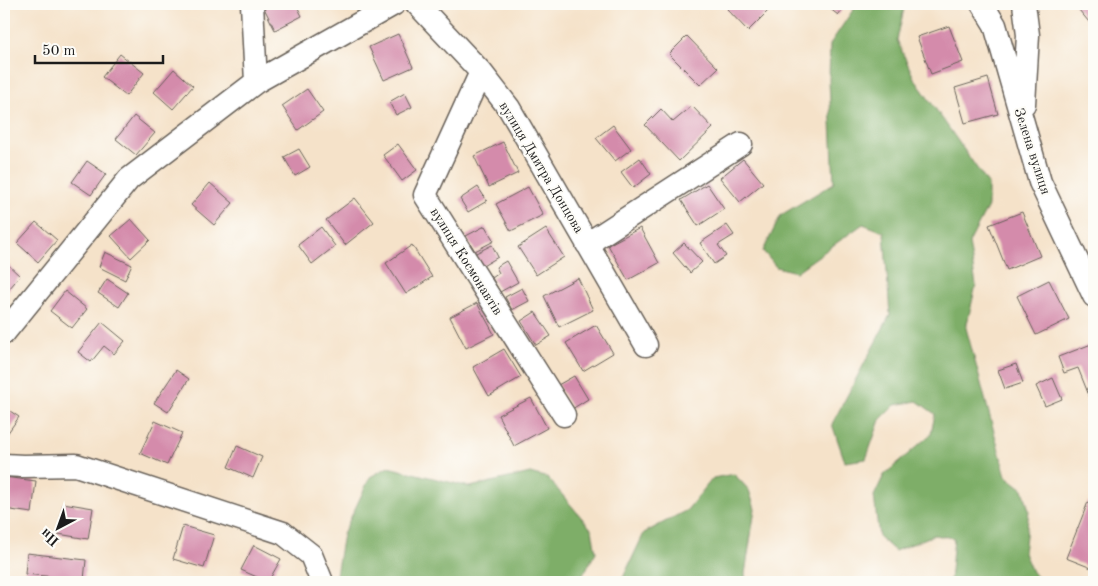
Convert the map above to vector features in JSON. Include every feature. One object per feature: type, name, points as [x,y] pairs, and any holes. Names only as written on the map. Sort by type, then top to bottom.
[{"type":"street","points":[[252,4],[256,82]]},
{"type":"street","points":[[4,333],[129,179],[256,82],[394,4]]},
{"type":"street","name":"вулиця Дмитра Донцова","points":[[417,4],[481,72],[509,108],[646,344]]},
{"type":"street","name":"Зелена вулиця","points":[[982,4],[994,25],[1040,182],[1094,296]]},
{"type":"street","points":[[1023,122],[1028,35],[1024,4]]},
{"type":"street","name":"вулиця Космонавтів","points":[[481,72],[425,195],[564,415]]},
{"type":"street","points":[[587,244],[742,144]]},
{"type":"street","points":[[4,465],[76,465],[283,533],[311,555],[322,582]]},
{"type":"green space","points":[[857,4],[905,4],[897,40],[914,78],[988,184],[988,206],[969,243],[976,285],[966,328],[1006,476],[1023,489],[1029,510],[1024,553],[1032,572],[1043,582],[950,582],[954,538],[934,535],[895,551],[879,537],[874,496],[884,475],[931,434],[935,414],[917,401],[895,405],[880,420],[866,459],[845,462],[832,424],[890,315],[884,232],[863,224],[796,272],[776,267],[763,251],[781,215],[834,183],[829,81],[830,44]]},
{"type":"green space","points":[[388,467],[470,487],[530,473],[548,478],[592,530],[596,552],[579,582],[339,582],[336,575],[343,534],[370,477]]},
{"type":"green space","points":[[734,474],[749,490],[755,509],[745,574],[746,582],[621,582],[644,533],[687,510],[713,478]]},
{"type":"building","points":[[262,4],[296,4],[302,16],[275,30]]},
{"type":"building","points":[[732,4],[775,4],[748,31],[727,9]]},
{"type":"building","points":[[824,4],[847,4],[838,15]]},
{"type":"building","points":[[1074,4],[1094,4],[1094,28]]},
{"type":"building","points":[[949,26],[963,62],[931,74],[917,37]]},
{"type":"building","points":[[398,34],[413,67],[384,80],[369,47]]},
{"type":"building","points":[[687,36],[718,68],[700,85],[669,54]]},
{"type":"building","points":[[120,54],[144,73],[126,96],[102,77]]},
{"type":"building","points":[[174,69],[193,86],[173,109],[154,92]]},
{"type":"building","points":[[988,78],[998,114],[965,123],[955,88]]},
{"type":"building","points":[[307,89],[323,112],[298,130],[282,106]]},
{"type":"building","points":[[405,93],[412,107],[396,115],[389,102]]},
{"type":"building","points":[[692,106],[713,128],[679,161],[645,125],[661,109],[673,122]]},
{"type":"building","points":[[134,116],[155,133],[136,155],[116,139]]},
{"type":"building","points":[[613,125],[631,149],[615,161],[596,138]]},
{"type":"building","points":[[503,142],[518,173],[489,187],[474,156]]},
{"type":"building","points":[[398,144],[417,170],[402,181],[383,155]]},
{"type":"building","points":[[299,149],[310,167],[295,176],[284,157]]},
{"type":"building","points":[[640,158],[651,174],[633,188],[621,172]]},
{"type":"building","points":[[743,159],[763,183],[740,202],[720,178]]},
{"type":"building","points":[[87,161],[106,174],[91,195],[72,182]]},
{"type":"building","points":[[210,183],[233,203],[214,225],[191,205]]},
{"type":"building","points":[[707,184],[724,209],[698,226],[681,200]]},
{"type":"building","points":[[478,187],[487,201],[468,212],[460,199]]},
{"type":"building","points":[[528,187],[543,215],[511,231],[496,204]]},
{"type":"building","points":[[355,198],[374,222],[345,245],[326,220]]},
{"type":"building","points":[[1022,212],[1040,256],[1007,270],[989,225]]},
{"type":"building","points":[[131,219],[150,240],[131,258],[111,236]]},
{"type":"building","points":[[36,222],[57,240],[38,262],[17,243]]},
{"type":"building","points":[[727,225],[734,235],[718,245],[726,256],[714,264],[700,243]]},
{"type":"building","points":[[485,226],[494,241],[475,251],[466,236]]},
{"type":"building","points":[[321,227],[335,246],[312,264],[298,245]]},
{"type":"building","points":[[640,228],[659,263],[628,280],[608,245]]},
{"type":"building","points":[[546,229],[564,257],[536,275],[518,247]]},
{"type":"building","points":[[684,243],[702,262],[690,273],[673,253]]},
{"type":"building","points":[[412,245],[432,277],[406,294],[386,263]]},
{"type":"building","points":[[492,245],[498,257],[481,267],[474,254]]},
{"type":"building","points":[[105,252],[132,265],[125,280],[99,267]]},
{"type":"building","points":[[4,261],[20,276],[4,295]]},
{"type":"building","points":[[506,261],[518,282],[500,292],[492,278],[499,273],[496,267]]},
{"type":"building","points":[[578,278],[593,310],[559,327],[544,296]]},
{"type":"building","points":[[107,279],[128,293],[119,307],[98,293]]},
{"type":"building","points":[[1049,280],[1069,319],[1036,335],[1017,296]]},
{"type":"building","points":[[522,288],[529,301],[512,310],[505,297]]},
{"type":"building","points":[[65,291],[87,309],[72,328],[50,311]]},
{"type":"building","points":[[477,303],[494,334],[466,348],[450,317]]},
{"type":"building","points":[[535,312],[551,336],[536,345],[521,321]]},
{"type":"building","points":[[102,322],[125,341],[114,354],[104,346],[91,362],[78,352]]},
{"type":"building","points":[[596,325],[613,353],[583,371],[566,343]]},
{"type":"building","points":[[1094,343],[1094,396],[1090,398],[1078,368],[1064,373],[1058,357]]},
{"type":"building","points":[[504,349],[521,377],[489,396],[473,367]]},
{"type":"building","points":[[1016,364],[1023,383],[1005,389],[998,370]]},
{"type":"building","points":[[176,370],[189,379],[168,412],[154,403]]},
{"type":"building","points":[[574,376],[588,399],[572,409],[558,385]]},
{"type":"building","points":[[1053,378],[1062,399],[1045,406],[1036,386]]},
{"type":"building","points":[[531,398],[547,428],[514,446],[498,415]]},
{"type":"building","points":[[4,407],[19,417],[7,434],[4,432]]},
{"type":"building","points":[[155,421],[182,433],[167,465],[140,453]]},
{"type":"building","points":[[237,446],[262,457],[253,478],[228,467]]},
{"type":"building","points":[[4,477],[36,481],[32,513],[4,509]]},
{"type":"building","points":[[1088,502],[1094,505],[1094,569],[1066,558]]},
{"type":"building","points":[[63,503],[93,508],[88,539],[58,534]]},
{"type":"building","points":[[183,526],[214,535],[204,568],[173,559]]},
{"type":"building","points":[[254,545],[281,559],[268,582],[241,570]]},
{"type":"building","points":[[27,553],[86,560],[84,580],[25,574]]}]
